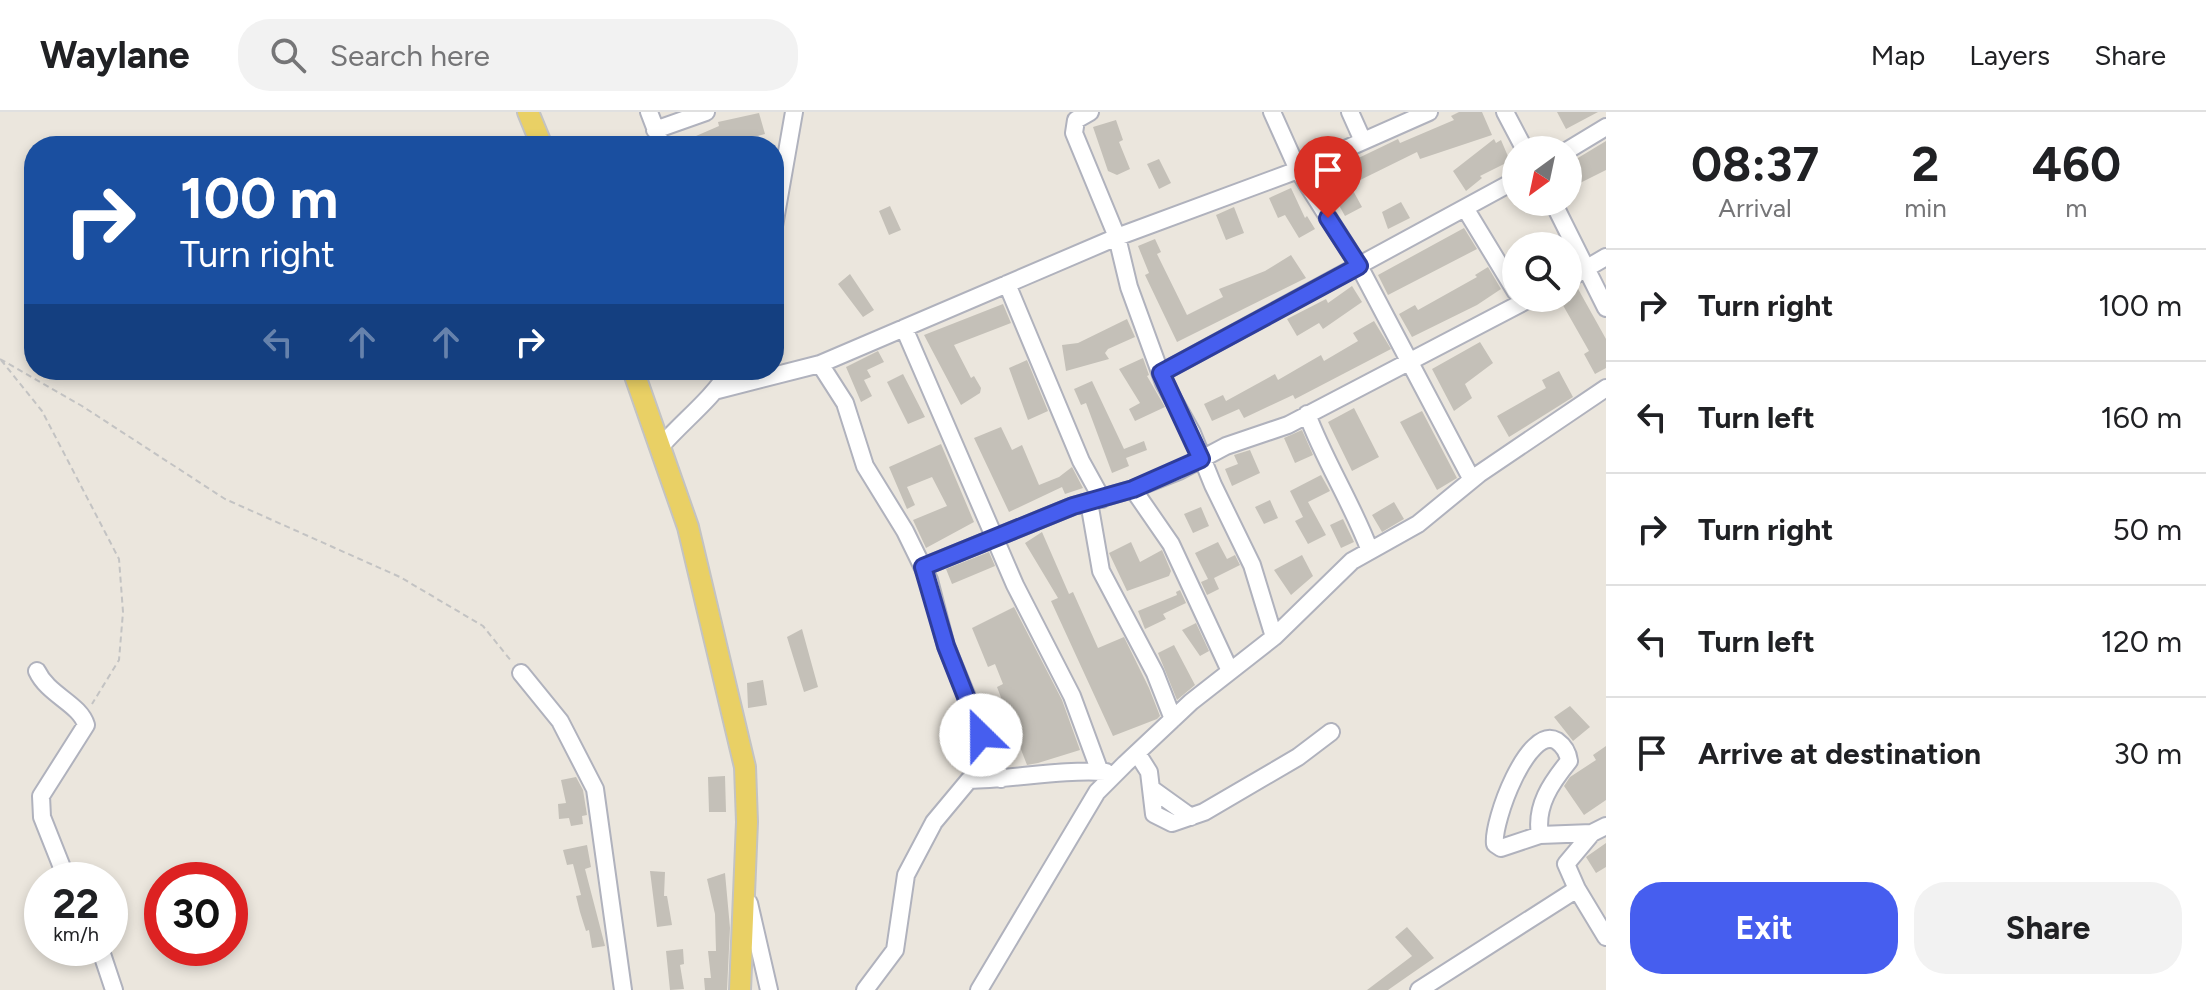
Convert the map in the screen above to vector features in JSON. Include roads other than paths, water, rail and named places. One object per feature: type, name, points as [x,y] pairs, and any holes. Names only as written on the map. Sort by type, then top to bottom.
[{"type":"main road","points":[[528,112],[538,136]]},
{"type":"main road","points":[[637,380],[688,527],[745,767],[748,790],[740,990]]},
{"type":"street","points":[[649,112],[658,136]]},
{"type":"street","points":[[655,130],[706,112]]},
{"type":"street","points":[[784,168],[794,112]]},
{"type":"street","points":[[1090,112],[1076,120],[1074,133],[1117,237],[1129,287],[1161,373],[1252,565],[1274,637]]},
{"type":"street","points":[[1272,112],[1298,170],[1359,266],[1472,480]]},
{"type":"street","points":[[1350,112],[1363,141]]},
{"type":"street","points":[[784,373],[820,364],[1117,237],[1298,170],[1429,112]]},
{"type":"street","points":[[1505,112],[1518,136]]},
{"type":"street","points":[[1582,142],[1606,127]]},
{"type":"street","points":[[1161,373],[1502,188]]},
{"type":"street","points":[[1465,208],[1502,266]]},
{"type":"street","points":[[1561,216],[1589,268],[1606,308]]},
{"type":"street","points":[[1582,272],[1606,257]]},
{"type":"street","points":[[1007,284],[1095,500],[1101,571],[1155,673],[1173,719]]},
{"type":"street","points":[[923,567],[1095,500],[1133,489],[1307,414],[1502,309]]},
{"type":"street","points":[[904,328],[1015,585],[1108,772]]},
{"type":"street","points":[[820,364],[845,403],[865,466],[923,567],[946,646],[1001,779]]},
{"type":"street","points":[[662,445],[718,390],[724,380]]},
{"type":"street","points":[[718,390],[757,380]]},
{"type":"street","points":[[979,990],[1108,772],[1137,753],[1173,719],[1274,637],[1352,561],[1418,524],[1472,480],[1606,388]]},
{"type":"street","points":[[1307,414],[1335,476],[1353,504],[1370,551]]},
{"type":"street","points":[[1133,489],[1171,544],[1230,671]]},
{"type":"street","points":[[37,671],[49,690],[84,717],[86,725],[80,739],[49,780],[40,807],[60,862]]},
{"type":"street","points":[[521,673],[560,721],[595,789],[623,990]]},
{"type":"street","points":[[1137,753],[1149,772],[1152,789],[1191,817],[1298,757],[1331,732]]},
{"type":"street","points":[[1540,835],[1538,821],[1542,801],[1569,761],[1565,748],[1550,739],[1538,743],[1510,783],[1494,840],[1501,848],[1540,835],[1599,830]]},
{"type":"street","points":[[865,990],[895,950],[906,875],[934,822],[969,780],[1108,772]]},
{"type":"street","points":[[1599,830],[1566,864],[1606,937]]},
{"type":"street","points":[[744,882],[769,990]]},
{"type":"street","points":[[1419,990],[1577,889]]},
{"type":"street","points":[[106,966],[114,990]]}]
